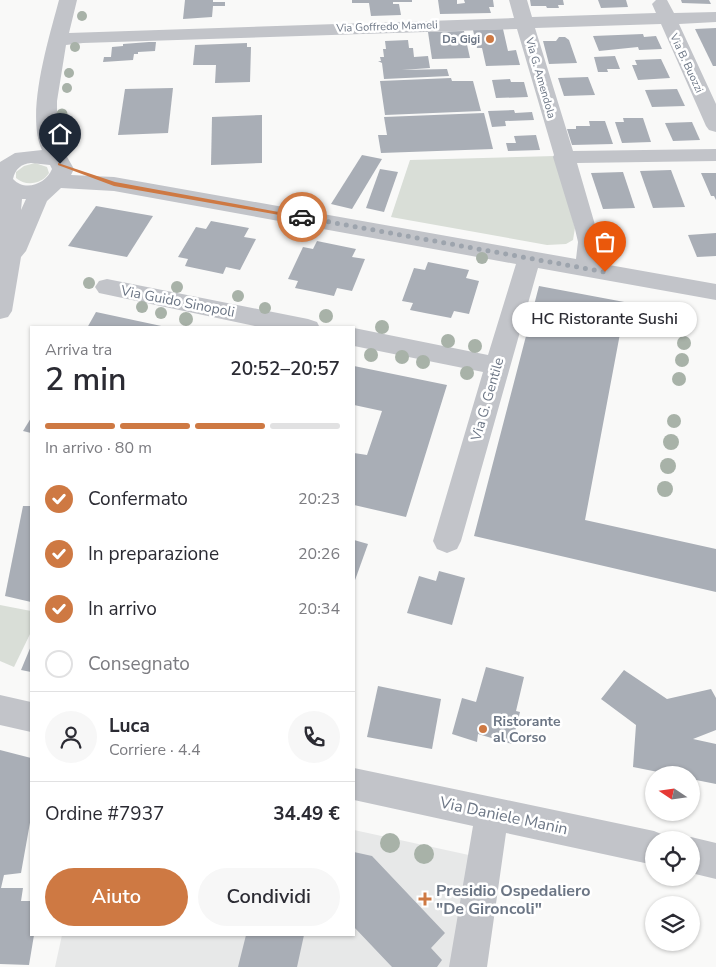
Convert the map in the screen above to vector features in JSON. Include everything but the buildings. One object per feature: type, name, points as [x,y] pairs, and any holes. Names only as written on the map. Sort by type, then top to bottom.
[{"type":"street","points":[[9,264],[37,199],[55,173],[47,136],[48,99],[68,0]]},
{"type":"street","name":"Via G. Amendola","points":[[518,0],[563,157],[586,229],[588,242],[586,268]]},
{"type":"street","name":"Via B. Buozzi","points":[[659,0],[716,126]]},
{"type":"street","name":"Via Goffredo Mameli","points":[[59,40],[83,37],[716,17]]},
{"type":"street","points":[[11,163],[48,99]]},
{"type":"street","points":[[55,173],[28,192],[11,189],[2,180],[5,168],[11,163],[19,159],[39,155],[55,173],[716,292]]},
{"type":"street","points":[[563,157],[716,155]]},
{"type":"street","points":[[0,311],[9,264],[11,189]]},
{"type":"street","name":"Via G. Gentile","points":[[447,542],[529,258]]},
{"type":"street","name":"Via Guido Sinopoli","points":[[107,287],[298,326]]},
{"type":"street","points":[[355,337],[497,366]]},
{"type":"street","points":[[0,710],[30,717]]},
{"type":"street","name":"Via Daniele Manin","points":[[355,784],[645,846]]},
{"type":"street","points":[[468,967],[492,813]]},
{"type":"street","points":[[700,857],[716,861]]},
{"type":"shaded area","points":[[555,156],[575,228],[573,240],[566,244],[547,245],[391,217],[410,160]]},
{"type":"shaded area","points":[[35,163],[47,167],[49,173],[46,177],[34,183],[24,183],[16,178],[16,172],[24,166]]},
{"type":"shaded area","points":[[0,605],[30,611],[30,634],[14,667],[0,661]]},
{"type":"shaded area","name":"Presidio Ospedaliero \"De Gironcoli\"","points":[[355,830],[501,862],[486,967],[55,967],[62,936],[355,936]]},
{"type":"way so far","points":[[302,217],[605,272]]},
{"type":"place","name":"Da Gigi","points":[[490,39]]},
{"type":"place","name":"HC Ristorante Sushi","points":[[605,272]]},
{"type":"place","name":"Ristorante al Corso","points":[[483,729]]},
{"type":"place","name":"Presidio Ospedaliero \"De Gironcoli\"","points":[[425,899]]},
{"type":"route","points":[[60,164],[114,184],[302,217]]}]
